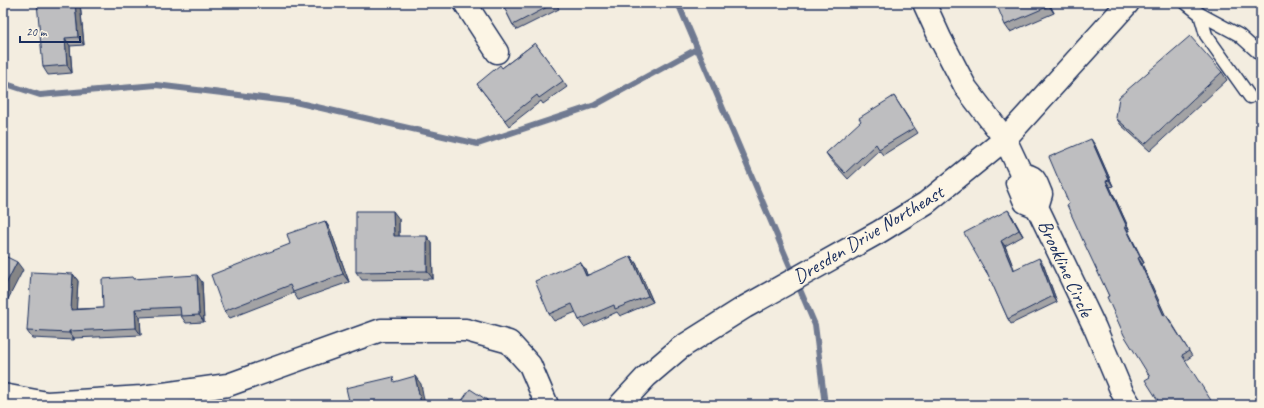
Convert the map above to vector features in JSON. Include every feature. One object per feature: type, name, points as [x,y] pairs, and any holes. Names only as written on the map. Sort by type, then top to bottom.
[{"type":"street","points":[[465,3],[497,52]]},
{"type":"street","points":[[924,3],[966,88],[1005,139]]},
{"type":"street","name":"Dresden Drive Northeast","points":[[620,405],[646,377],[680,348],[745,306],[879,232],[926,203],[1005,139],[1128,3]]},
{"type":"street","name":"Brookline Circle","points":[[1005,139],[1022,175],[1030,175],[1041,194],[1037,207],[1095,328],[1122,392],[1130,405]]},
{"type":"street","points":[[3,395],[47,403],[142,397],[228,385],[381,330],[466,330],[509,342],[530,365],[547,405]]},
{"type":"lane","points":[[1186,3],[1200,14],[1239,35],[1261,55]]},
{"type":"lane","points":[[1200,14],[1206,35],[1250,97]]},
{"type":"building","points":[[37,3],[75,3],[78,37],[65,38],[67,65],[43,67]]},
{"type":"building","points":[[502,3],[555,3],[513,25]]},
{"type":"building","points":[[996,3],[1047,3],[1049,6],[1005,25]]},
{"type":"building","points":[[1190,36],[1222,72],[1145,144],[1116,118],[1119,97]]},
{"type":"building","points":[[535,43],[563,81],[539,98],[537,95],[505,120],[477,84],[500,65],[502,68]]},
{"type":"building","points":[[894,96],[914,128],[879,149],[876,144],[845,173],[826,153],[861,121],[859,118]]},
{"type":"building","points":[[1091,139],[1109,180],[1106,181],[1140,257],[1138,258],[1164,316],[1166,315],[1189,351],[1182,355],[1214,405],[1161,405],[1145,380],[1150,377],[1124,335],[1107,297],[1109,296],[1067,205],[1069,204],[1049,157]]},
{"type":"building","points":[[1008,210],[1019,230],[1001,241],[1013,270],[1039,258],[1053,296],[1008,319],[986,270],[964,233]]},
{"type":"building","points":[[356,211],[393,211],[394,236],[427,236],[427,271],[356,272]]},
{"type":"building","points":[[325,221],[343,274],[293,292],[290,285],[224,311],[211,275],[290,244],[287,234]]},
{"type":"building","points":[[3,255],[17,262],[3,290]]},
{"type":"building","points":[[631,256],[648,296],[615,309],[614,305],[579,320],[572,304],[549,314],[535,281],[580,262],[586,276]]},
{"type":"building","points":[[31,272],[73,274],[71,310],[103,308],[102,279],[133,277],[133,279],[197,275],[199,315],[181,316],[180,307],[135,309],[136,328],[69,331],[69,333],[27,331]]},
{"type":"building","points":[[415,376],[421,404],[350,405],[346,388],[393,377],[394,382]]},
{"type":"building","points":[[470,389],[487,400],[484,405],[459,405]]},
{"type":"waterway","points":[[678,3],[815,325],[825,405]]},
{"type":"waterway","points":[[3,83],[40,95],[156,85],[295,102],[478,144],[595,105],[697,49]]}]
